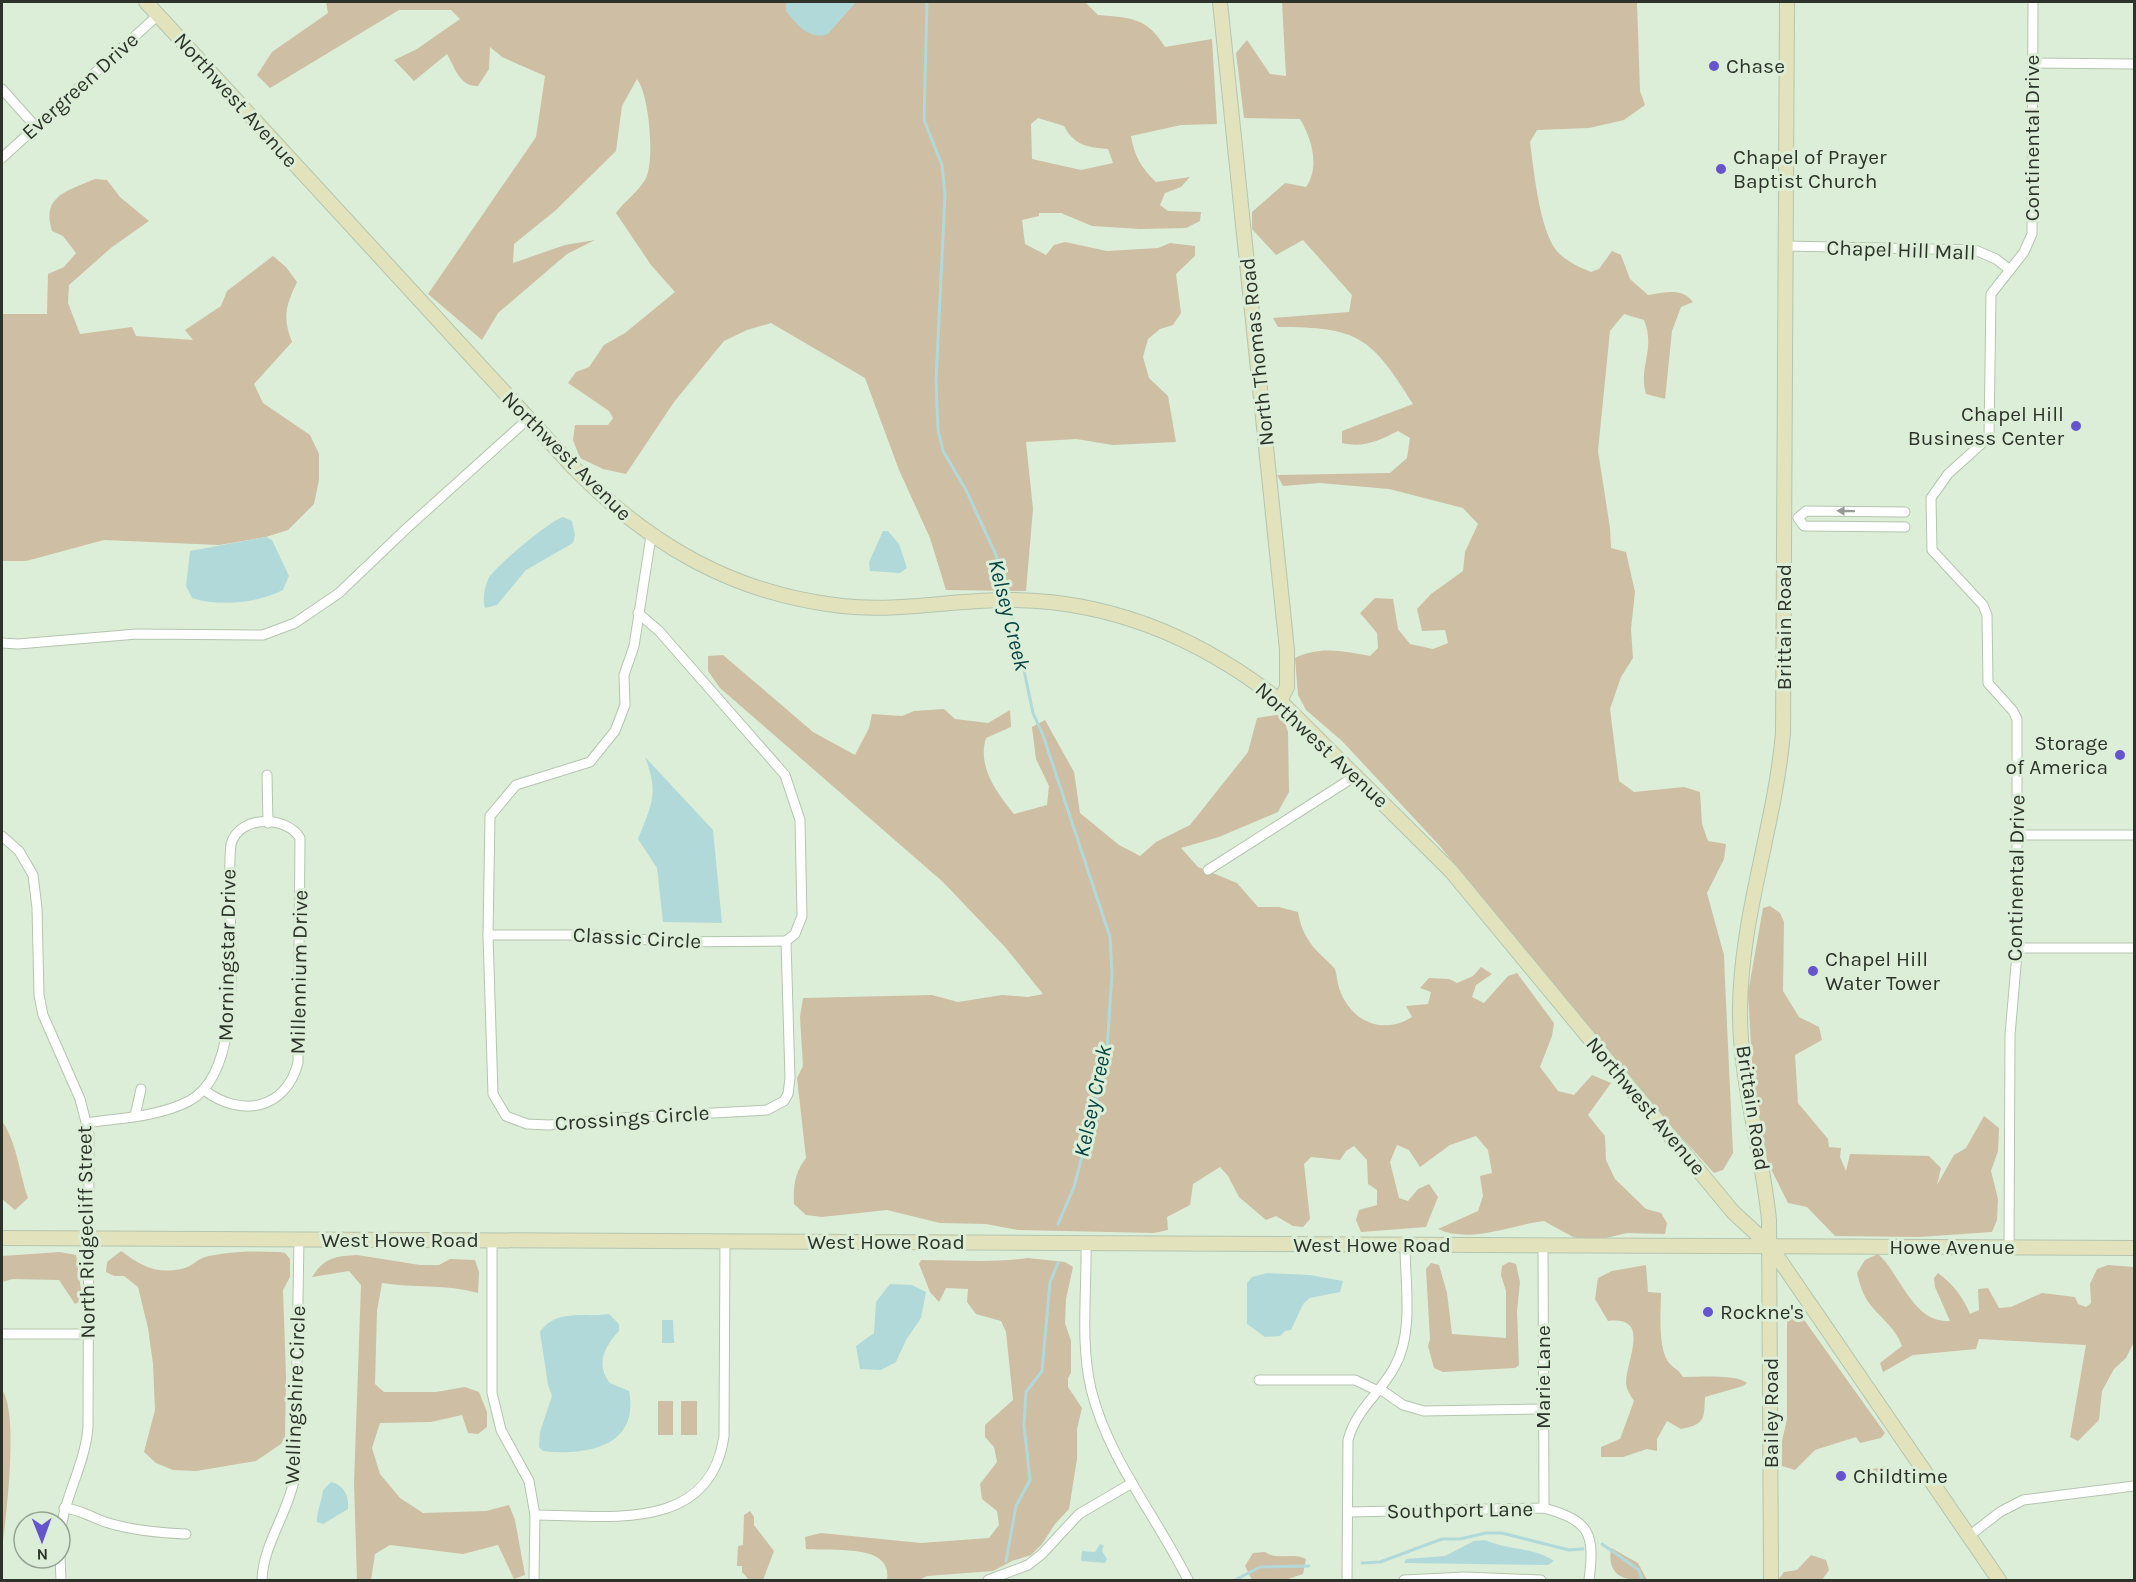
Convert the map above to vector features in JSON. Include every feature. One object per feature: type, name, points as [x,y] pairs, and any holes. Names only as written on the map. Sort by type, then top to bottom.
[{"type":"street","name":"Northwest Avenue","points":[[146,2],[596,491],[651,536],[703,566],[738,581],[815,602],[896,608],[1006,600],[1089,608],[1148,624],[1222,659],[1280,700],[1451,871],[1733,1212],[1770,1246],[1999,1581]]},
{"type":"street","name":"North Thomas Road","points":[[1220,2],[1287,650],[1287,687],[1280,700]]},
{"type":"street","name":"Brittain Road","points":[[1770,1246],[1766,1192],[1745,1090],[1740,1008],[1747,934],[1777,784],[1782,746],[1791,518],[1786,246],[1787,2]]},
{"type":"street","name":"Continental Drive","points":[[2009,1247],[2010,1035],[2017,948],[2017,719],[2013,711],[1988,683],[1987,615],[1979,599],[1935,554],[1930,536],[1931,498],[1934,491],[1958,464],[1986,441],[1990,433],[1990,298],[2031,241],[2033,2]]},
{"type":"street","name":"Evergreen Drive","points":[[2,158],[158,15]]},
{"type":"street","points":[[2032,63],[2134,64]]},
{"type":"street","points":[[2,89],[35,126]]},
{"type":"street","name":"Chapel Hill Mall","points":[[1786,246],[1975,250],[1996,259],[2010,270]]},
{"type":"street","points":[[2,643],[18,644],[137,634],[263,635],[295,623],[339,593],[528,419]]},
{"type":"street","points":[[1791,518],[1806,511],[1905,512]]},
{"type":"street","points":[[1791,518],[1804,526],[1905,527]]},
{"type":"street","name":"Crossings Circle","points":[[651,536],[634,646],[624,675],[625,705],[615,731],[590,762],[516,785],[490,816],[488,935],[493,1094],[506,1116],[527,1124],[549,1125],[623,1118],[755,1112],[778,1106],[788,1094],[790,1078],[786,941]]},
{"type":"street","points":[[638,614],[659,631],[785,775],[800,820],[802,916],[795,934],[786,941]]},
{"type":"street","points":[[267,775],[268,823]]},
{"type":"street","points":[[1208,870],[1357,775]]},
{"type":"street","name":"Morningstar Drive","points":[[86,1124],[176,1106],[204,1090],[219,1068],[230,1020],[231,844],[234,832],[244,824],[268,823],[291,828],[298,834]]},
{"type":"street","name":"Millennium Drive","points":[[204,1090],[219,1101],[260,1106],[275,1100],[294,1078],[298,1063],[300,846],[298,834]]},
{"type":"street","points":[[2017,835],[2134,835]]},
{"type":"street","name":"North Ridgecliff Street","points":[[2,836],[19,851],[33,875],[37,908],[39,995],[43,1015],[80,1099],[89,1134],[87,1437],[83,1458],[64,1508]]},
{"type":"street","name":"Classic Circle","points":[[488,935],[593,935],[671,942],[786,941]]},
{"type":"street","points":[[2017,948],[2134,948]]},
{"type":"street","points":[[135,1116],[141,1089]]},
{"type":"street","name":"West Howe Road","points":[[2,1238],[1770,1246]]},
{"type":"street","name":"Wellingshire Circle","points":[[262,1581],[270,1544],[289,1503],[295,1476],[299,1239]]},
{"type":"street","points":[[492,1240],[494,1407],[501,1430],[526,1474],[535,1515],[534,1581]]},
{"type":"street","points":[[535,1515],[657,1513],[686,1500],[707,1480],[719,1458],[724,1436],[725,1240]]},
{"type":"street","points":[[1086,1243],[1084,1315],[1090,1382],[1104,1426],[1132,1483],[1168,1541],[1188,1581]]},
{"type":"street","points":[[1347,1581],[1349,1438],[1353,1422],[1397,1364],[1403,1348],[1405,1245]]},
{"type":"street","name":"Marie Lane","points":[[1544,1245],[1544,1508]]},
{"type":"street","name":"Howe Avenue","points":[[1770,1246],[2134,1248]]},
{"type":"street","name":"Bailey Road","points":[[1770,1246],[1771,1581]]},
{"type":"street","points":[[2,1334],[88,1334]]},
{"type":"street","points":[[1259,1380],[1355,1380],[1379,1390],[1403,1405],[1420,1410],[1543,1409]]},
{"type":"street","points":[[988,1581],[1028,1565],[1042,1554],[1079,1514],[1132,1483]]},
{"type":"street","points":[[1969,1536],[2000,1512],[2025,1499],[2134,1486]]},
{"type":"street","points":[[64,1508],[78,1510],[107,1522],[156,1532],[186,1534]]},
{"type":"street","name":"Southport Lane","points":[[1348,1512],[1544,1508],[1575,1517],[1585,1528],[1590,1554],[1589,1581]]},
{"type":"street","points":[[1404,1581],[1485,1579],[1541,1581]]},
{"type":"shaded area","points":[[326,2],[1085,2],[1098,15],[1129,19],[1145,24],[1165,47],[1212,39],[1217,124],[1181,125],[1131,136],[1139,161],[1156,182],[1190,177],[1181,187],[1165,193],[1160,205],[1168,211],[1201,212],[1200,221],[1186,228],[1140,229],[1092,226],[1061,213],[1039,213],[1039,216],[1022,220],[1025,244],[1046,255],[1054,245],[1065,242],[1107,251],[1158,248],[1170,243],[1195,246],[1195,256],[1176,274],[1181,313],[1173,325],[1160,329],[1148,339],[1143,357],[1149,378],[1168,396],[1176,442],[1113,445],[1076,439],[1026,442],[1033,509],[1026,591],[946,590],[930,538],[899,470],[865,378],[771,323],[747,330],[724,341],[674,402],[626,474],[603,469],[580,458],[573,440],[575,425],[608,425],[613,418],[609,411],[568,383],[576,372],[589,367],[604,345],[625,333],[675,292],[651,265],[616,213],[646,178],[649,169],[650,142],[647,112],[645,98],[637,79],[622,106],[616,151],[556,210],[514,244],[513,263],[565,245],[595,240],[567,254],[498,313],[482,340],[428,294],[536,137],[545,76],[502,57],[490,47],[489,69],[478,86],[462,80],[447,54],[414,81],[394,60],[417,49],[460,19],[451,10],[399,10],[270,88],[257,75],[272,52],[328,13]],"holes":[[[1038,118],[1064,126],[1077,142],[1108,149],[1113,163],[1081,170],[1032,159],[1031,124]]]},
{"type":"shaded area","points":[[1282,2],[1637,2],[1640,91],[1645,105],[1624,120],[1589,128],[1537,130],[1530,142],[1545,228],[1560,254],[1591,272],[1599,269],[1612,251],[1621,255],[1630,279],[1648,295],[1678,293],[1693,302],[1681,307],[1672,331],[1665,399],[1646,394],[1644,375],[1648,340],[1644,320],[1624,314],[1610,331],[1598,451],[1611,548],[1626,552],[1635,592],[1631,629],[1633,658],[1621,677],[1610,709],[1619,781],[1634,792],[1684,787],[1700,792],[1702,824],[1708,841],[1726,844],[1724,859],[1707,893],[1724,955],[1733,1153],[1723,1170],[1714,1173],[1646,1098],[1439,845],[1342,741],[1306,710],[1298,695],[1295,658],[1322,651],[1341,651],[1370,656],[1378,648],[1377,633],[1360,613],[1375,598],[1393,599],[1398,629],[1410,644],[1433,649],[1448,643],[1445,630],[1422,631],[1417,609],[1431,594],[1463,571],[1465,552],[1478,524],[1463,508],[1389,489],[1320,483],[1283,486],[1277,475],[1390,473],[1407,458],[1410,438],[1398,431],[1371,443],[1357,445],[1342,443],[1342,431],[1413,404],[1386,364],[1360,340],[1327,330],[1278,327],[1273,318],[1349,312],[1352,295],[1303,240],[1276,255],[1252,229],[1252,212],[1285,183],[1306,187],[1313,171],[1311,144],[1300,119],[1244,118],[1236,53],[1247,40],[1270,74],[1286,76]]},
{"type":"shaded area","points":[[95,179],[107,180],[120,197],[149,221],[112,247],[69,285],[68,303],[80,334],[132,327],[136,336],[193,340],[185,330],[221,306],[227,291],[273,256],[286,267],[297,282],[290,298],[286,318],[292,342],[254,384],[263,403],[310,435],[319,454],[319,480],[314,504],[288,530],[266,537],[219,545],[104,540],[26,561],[2,561],[2,314],[47,314],[48,274],[64,267],[76,253],[63,236],[52,231],[50,210],[53,202],[66,191]]},
{"type":"shaded area","points":[[723,655],[813,732],[855,755],[869,728],[872,714],[902,716],[914,711],[944,709],[955,719],[988,723],[1010,710],[1011,727],[986,738],[984,759],[990,779],[1014,814],[1047,805],[1049,786],[1036,759],[1032,727],[1045,720],[1074,772],[1080,813],[1119,845],[1140,856],[1156,842],[1190,825],[1248,752],[1257,718],[1282,714],[1288,732],[1289,792],[1278,812],[1219,837],[1181,848],[1198,867],[1237,883],[1258,907],[1279,907],[1298,912],[1301,925],[1309,941],[1335,969],[1344,999],[1359,1017],[1368,1022],[1389,1025],[1401,1023],[1412,1017],[1406,1006],[1428,1004],[1431,992],[1420,988],[1429,978],[1449,979],[1457,983],[1473,976],[1481,967],[1492,974],[1476,985],[1472,997],[1484,1003],[1508,976],[1517,973],[1554,1023],[1552,1036],[1540,1067],[1558,1091],[1574,1095],[1592,1075],[1611,1083],[1588,1115],[1605,1136],[1606,1160],[1615,1179],[1646,1209],[1661,1213],[1667,1223],[1665,1234],[1627,1233],[1593,1241],[1573,1237],[1544,1221],[1464,1235],[1438,1229],[1478,1211],[1483,1196],[1480,1176],[1492,1173],[1488,1150],[1476,1136],[1450,1145],[1420,1167],[1409,1150],[1397,1145],[1390,1162],[1399,1198],[1408,1201],[1418,1189],[1429,1184],[1438,1197],[1426,1227],[1361,1232],[1356,1220],[1359,1210],[1377,1205],[1377,1190],[1368,1184],[1367,1160],[1354,1146],[1346,1151],[1340,1160],[1311,1157],[1304,1164],[1310,1219],[1303,1227],[1293,1226],[1276,1216],[1266,1220],[1239,1197],[1228,1176],[1220,1167],[1193,1184],[1190,1205],[1167,1217],[1168,1230],[1154,1233],[1018,1230],[986,1224],[940,1223],[887,1210],[822,1217],[806,1215],[794,1204],[794,1185],[806,1158],[797,1078],[803,1066],[800,1017],[803,998],[932,995],[958,1002],[1002,995],[1028,997],[1043,994],[1005,947],[943,882],[720,688],[708,671],[708,656]]},
{"type":"shaded area","points":[[1770,906],[1780,913],[1784,922],[1783,991],[1799,1017],[1819,1027],[1822,1040],[1795,1055],[1798,1103],[1828,1139],[1829,1147],[1841,1148],[1840,1157],[1846,1171],[1850,1154],[1929,1156],[1941,1168],[1937,1185],[1954,1155],[1966,1148],[1984,1116],[1999,1128],[1998,1151],[1991,1171],[1998,1199],[1997,1220],[1992,1232],[1919,1237],[1835,1236],[1807,1207],[1788,1203],[1769,1165],[1758,1120],[1753,1080],[1748,993],[1763,908]]},
{"type":"shaded area","points":[[2,1121],[14,1148],[28,1198],[15,1210],[2,1199]]},
{"type":"shaded area","points":[[121,1251],[144,1265],[166,1271],[185,1268],[205,1257],[233,1253],[279,1252],[285,1253],[290,1259],[290,1277],[283,1290],[286,1376],[285,1437],[281,1444],[256,1461],[196,1471],[173,1470],[156,1463],[144,1452],[155,1410],[153,1364],[148,1328],[138,1287],[124,1276],[114,1276],[106,1272],[107,1262]]},
{"type":"shaded area","points":[[60,1252],[76,1255],[81,1290],[79,1302],[75,1304],[59,1280],[13,1279],[2,1282],[2,1256]]},
{"type":"shaded area","points":[[1878,1254],[1917,1306],[1937,1320],[1950,1321],[1935,1287],[1934,1278],[1938,1273],[1957,1291],[1970,1314],[1979,1310],[1978,1289],[1988,1288],[1999,1308],[2011,1307],[2042,1293],[2075,1297],[2078,1304],[2086,1307],[2091,1303],[2090,1284],[2097,1269],[2108,1265],[2134,1267],[2134,1342],[2126,1358],[2114,1369],[2102,1391],[2099,1420],[2078,1441],[2070,1437],[2086,1345],[1979,1339],[1976,1349],[1913,1355],[1883,1372],[1880,1363],[1902,1346],[1893,1330],[1867,1300],[1857,1273],[1865,1260]]},
{"type":"shaded area","points":[[357,1255],[420,1265],[439,1265],[450,1259],[475,1260],[479,1272],[478,1293],[454,1288],[382,1283],[377,1311],[375,1384],[384,1392],[436,1392],[465,1387],[479,1392],[487,1412],[487,1427],[478,1434],[468,1433],[462,1415],[431,1422],[380,1423],[372,1448],[380,1474],[400,1498],[423,1513],[486,1511],[509,1505],[515,1520],[525,1575],[514,1579],[498,1545],[463,1554],[390,1545],[375,1554],[371,1580],[357,1580],[354,1483],[361,1285],[349,1271],[312,1277],[331,1259]]},
{"type":"shaded area","points":[[1028,1258],[1065,1262],[1073,1267],[1066,1299],[1065,1323],[1071,1341],[1071,1373],[1068,1378],[1068,1387],[1082,1408],[1077,1429],[1077,1459],[1069,1509],[1031,1555],[1012,1561],[993,1571],[927,1576],[919,1580],[887,1580],[886,1568],[880,1560],[870,1554],[858,1551],[806,1549],[805,1537],[821,1533],[921,1543],[989,1538],[999,1525],[997,1511],[982,1499],[980,1484],[997,1462],[994,1447],[985,1437],[985,1425],[1013,1400],[1006,1332],[1001,1321],[976,1314],[967,1302],[968,1289],[946,1288],[939,1302],[930,1292],[919,1264],[921,1260],[988,1261]]},
{"type":"shaded area","points":[[1509,1262],[1516,1264],[1520,1282],[1517,1311],[1519,1365],[1515,1368],[1443,1372],[1434,1368],[1428,1346],[1430,1339],[1426,1269],[1431,1263],[1439,1265],[1447,1293],[1452,1334],[1506,1338],[1506,1291],[1501,1275],[1502,1266]]},
{"type":"shaded area","points":[[1646,1265],[1648,1292],[1661,1293],[1661,1340],[1670,1364],[1683,1377],[1726,1377],[1747,1383],[1705,1397],[1702,1420],[1695,1425],[1681,1429],[1667,1421],[1657,1439],[1657,1451],[1647,1449],[1623,1457],[1601,1457],[1601,1447],[1620,1439],[1634,1401],[1626,1383],[1634,1342],[1633,1332],[1629,1325],[1621,1321],[1608,1321],[1595,1299],[1598,1278],[1612,1271]]},
{"type":"shaded area","points":[[1793,1314],[1802,1317],[1885,1433],[1881,1438],[1860,1443],[1856,1437],[1815,1450],[1795,1470],[1782,1466],[1782,1441],[1787,1419],[1787,1319]]},
{"type":"shaded area","points":[[2,1390],[7,1402],[11,1442],[2,1549]]},
{"type":"shaded area","points":[[658,1401],[673,1401],[673,1435],[658,1435]]},
{"type":"shaded area","points":[[681,1401],[697,1401],[697,1435],[681,1435]]},
{"type":"shaded area","points":[[1886,1466],[1894,1482],[1879,1486],[1873,1469]]},
{"type":"shaded area","points":[[750,1511],[754,1517],[754,1525],[774,1551],[763,1580],[749,1580],[742,1572],[742,1566],[737,1566],[738,1546],[743,1545],[744,1515]]},
{"type":"shaded area","points":[[1611,1548],[1638,1563],[1647,1580],[1624,1578],[1618,1575],[1612,1565]]},
{"type":"shaded area","points":[[1265,1552],[1275,1556],[1296,1556],[1306,1559],[1303,1574],[1285,1580],[1252,1580],[1245,1566],[1253,1553]]},
{"type":"shaded area","points":[[1811,1555],[1826,1560],[1829,1570],[1822,1580],[1778,1580],[1784,1572],[1797,1570]]},
{"type":"water","points":[[786,2],[856,2],[828,34],[821,36],[809,33],[799,26],[786,11]]},
{"type":"water","points":[[563,517],[572,521],[575,535],[573,543],[526,570],[497,605],[485,608],[484,592],[490,576],[547,526]]},
{"type":"water","points":[[883,531],[888,531],[899,544],[907,568],[900,573],[870,571],[869,562]]},
{"type":"water","points":[[266,537],[272,540],[289,576],[283,590],[250,601],[226,603],[192,598],[186,586],[190,551]]},
{"type":"water","points":[[645,757],[713,830],[722,923],[663,922],[657,868],[638,839],[650,807],[653,790]]},
{"type":"water","points":[[1267,1273],[1310,1275],[1343,1281],[1340,1292],[1310,1298],[1303,1304],[1291,1330],[1285,1331],[1280,1336],[1265,1337],[1247,1324],[1247,1283],[1252,1277]]},
{"type":"water","points":[[890,1284],[912,1285],[926,1292],[921,1318],[906,1340],[896,1362],[881,1370],[860,1369],[856,1346],[874,1333],[876,1302]]},
{"type":"water","points":[[609,1314],[619,1324],[619,1331],[606,1349],[603,1369],[610,1383],[629,1391],[630,1410],[626,1425],[618,1436],[592,1449],[576,1452],[543,1451],[539,1447],[540,1432],[552,1396],[548,1385],[540,1332],[547,1324],[562,1317]]},
{"type":"water","points":[[662,1320],[673,1320],[674,1343],[662,1343]]},
{"type":"water","points":[[331,1482],[340,1486],[345,1492],[348,1509],[323,1524],[317,1522],[317,1515],[323,1490]]},
{"type":"water","points":[[1485,1540],[1538,1553],[1554,1561],[1548,1565],[1404,1563],[1406,1559],[1445,1556],[1474,1541]]},
{"type":"water","points":[[1100,1544],[1104,1546],[1102,1551],[1107,1559],[1105,1563],[1081,1561],[1082,1551],[1095,1552]]},
{"type":"waterway","name":"Kelsey Creek","points":[[927,2],[924,120],[942,165],[945,195],[936,381],[938,430],[943,451],[966,490],[996,555],[1007,595]]},
{"type":"waterway","name":"Kelsey Creek","points":[[1010,604],[1033,713],[1043,735],[1110,937],[1112,974],[1107,1049],[1074,1187],[1058,1224]]},
{"type":"waterway","name":"Kelsey Creek","points":[[1006,1561],[1016,1506],[1030,1480],[1024,1425],[1026,1392],[1042,1371],[1050,1282],[1058,1263]]},
{"type":"waterway","points":[[1362,1563],[1380,1562],[1442,1539],[1460,1539],[1486,1533],[1502,1533],[1569,1550],[1583,1549]]},
{"type":"waterway","points":[[1602,1544],[1639,1570],[1642,1580]]},
{"type":"waterway","points":[[1235,1580],[1260,1567],[1309,1566]]},
{"type":"place","name":"Chase","points":[[1714,66]]},
{"type":"place","name":"Chapel of Prayer Baptist Church","points":[[1721,169]]},
{"type":"place","name":"Chapel Hill Business Center","points":[[2076,426]]},
{"type":"place","name":"Storage of America","points":[[2120,755]]},
{"type":"place","name":"Chapel Hill Water Tower","points":[[1813,971]]},
{"type":"place","name":"Rockne's","points":[[1708,1312]]},
{"type":"place","name":"Childtime","points":[[1841,1476]]}]
